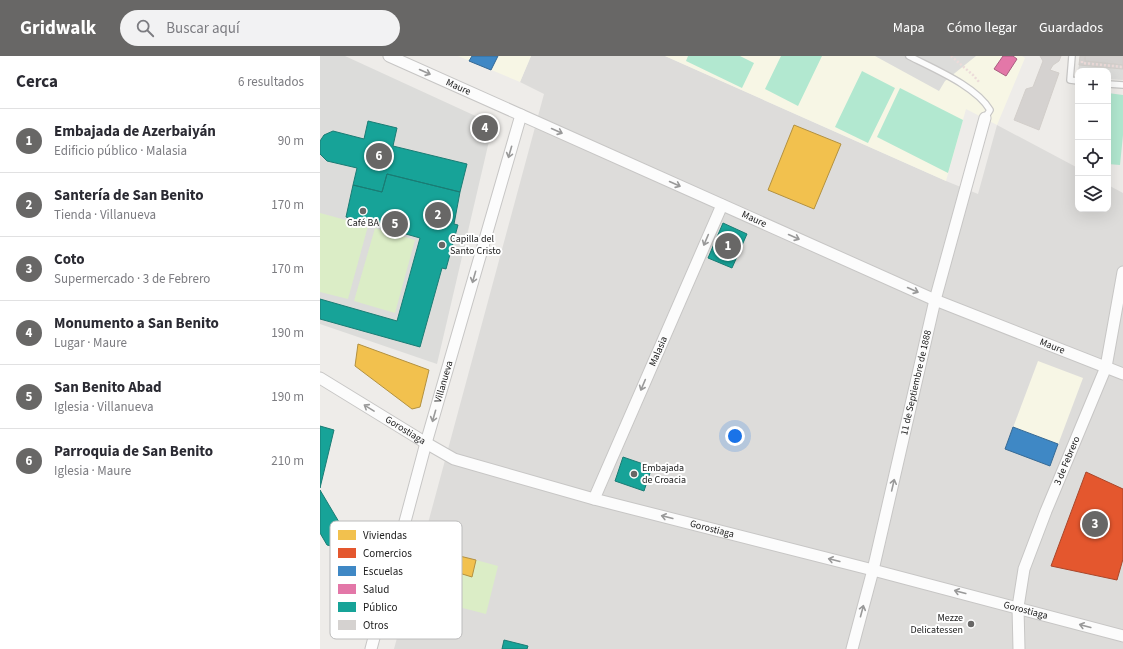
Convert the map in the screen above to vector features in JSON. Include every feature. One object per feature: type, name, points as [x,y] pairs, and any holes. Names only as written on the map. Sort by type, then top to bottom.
[{"type":"street","name":"Maure","points":[[389,56],[935,300],[1123,374]]},
{"type":"street","name":"Villanueva","points":[[405,521],[426,443],[521,115]]},
{"type":"street","name":"11 de Septiembre de 1888","points":[[852,649],[873,570],[935,300],[985,118]]},
{"type":"street","name":"Malasia","points":[[594,499],[722,205]]},
{"type":"street","name":"3 de Febrero","points":[[1019,649],[1018,608],[1024,569],[1046,511],[1106,367],[1123,272]]},
{"type":"street","name":"Gorostiaga","points":[[320,378],[454,459],[594,499],[873,570],[1123,636]]},
{"type":"street","name":"Villanueva","points":[[371,649],[374,639]]},
{"type":"lane","points":[[909,56],[967,87],[985,101],[990,110],[985,118]]},
{"type":"lane","points":[[1072,56],[1070,80],[1075,81]]},
{"type":"lane","points":[[1111,84],[1123,85]]},
{"type":"path","points":[[1082,56],[1082,63],[1123,67]]},
{"type":"shaded area","points":[[320,56],[345,56],[493,124],[437,364],[320,324]]},
{"type":"shaded area","points":[[458,56],[531,56],[520,82]]},
{"type":"shaded area","points":[[531,56],[665,56],[978,194],[997,125],[1075,166],[1075,212],[1111,212],[1111,187],[1123,193],[1123,649],[394,649],[397,639],[462,639],[462,521],[429,521],[544,94],[520,82]]},
{"type":"shaded area","points":[[665,56],[1022,56],[1025,58],[997,125],[966,109],[946,181]]},
{"type":"shaded area","points":[[875,56],[976,56],[945,81],[939,91]]},
{"type":"shaded area","points":[[1079,65],[1123,69],[1123,80],[1111,79],[1111,68],[1078,68]]},
{"type":"shaded area","points":[[1038,361],[1083,378],[1050,466],[1005,449]]},
{"type":"green space","points":[[688,56],[740,56],[754,63],[742,88],[686,61]]},
{"type":"green space","points":[[781,56],[822,56],[798,106],[765,89]]},
{"type":"green space","points":[[862,71],[895,88],[868,143],[835,127]]},
{"type":"green space","points":[[900,88],[963,120],[948,173],[877,137]]},
{"type":"green space","points":[[1111,93],[1123,95],[1123,135],[1120,165],[1111,164]]},
{"type":"green space","points":[[320,213],[368,226],[348,299],[320,292]]},
{"type":"green space","points":[[375,228],[415,240],[395,313],[354,301]]},
{"type":"green space","points":[[476,560],[498,566],[486,614],[462,608],[462,574],[472,577]]},
{"type":"building: Viviendas","points":[[794,125],[841,144],[814,209],[768,190]]},
{"type":"building: Viviendas","points":[[358,344],[429,370],[420,407],[412,409],[355,366]]},
{"type":"building: Viviendas","points":[[462,557],[476,560],[472,577],[462,574]]},
{"type":"building: Comercios","points":[[1086,472],[1123,489],[1123,559],[1117,580],[1051,566]]},
{"type":"building: Escuelas","points":[[472,56],[498,56],[491,70],[469,61]]},
{"type":"building: Escuelas","points":[[1013,427],[1058,444],[1050,466],[1005,449]]},
{"type":"building: Salud","points":[[1003,56],[1013,56],[1017,59],[1006,76],[994,69]]},
{"type":"building: Público","points":[[368,121],[397,128],[393,146],[467,164],[460,192],[387,174],[382,192],[353,185],[357,168],[327,161],[320,154],[320,141],[324,135],[333,131],[364,139]]},
{"type":"building: Público","points":[[387,174],[460,192],[454,224],[458,225],[446,269],[442,268],[420,347],[320,319],[320,299],[397,321],[420,238],[346,217],[353,185],[382,192]]},
{"type":"building: Público","points":[[723,223],[747,234],[732,268],[708,258]]},
{"type":"building: Público","points":[[320,426],[334,430],[320,488]]},
{"type":"building: Público","name":"Embajada de Croacia","points":[[623,457],[652,467],[644,491],[615,481]]},
{"type":"building: Público","points":[[320,490],[338,521],[330,521],[330,546],[327,545],[320,533]]},
{"type":"building: Público","points":[[504,640],[528,646],[527,649],[502,649]]},
{"type":"building: Otros","points":[[1040,56],[1061,56],[1059,61],[1053,65],[1050,70],[1059,73],[1039,130],[1014,120],[1026,89],[1033,87],[1043,61]]},
{"type":"building: Otros","points":[[1080,56],[1085,56],[1085,61],[1123,65],[1123,69],[1079,65]]},
{"type":"building: Otros","points":[[1085,56],[1123,56],[1123,65],[1085,61]]},
{"type":"place","name":"Monumento a San Benito","points":[[485,128]]},
{"type":"place","name":"Parroquia de San Benito","points":[[379,156]]},
{"type":"place","name":"Café BA","points":[[363,211]]},
{"type":"place","name":"Santería de San Benito","points":[[438,215]]},
{"type":"place","name":"San Benito Abad","points":[[395,224]]},
{"type":"place","name":"Capilla del Santo Cristo","points":[[442,245]]},
{"type":"place","name":"Embajada de Azerbaiyán","points":[[728,246]]},
{"type":"place","name":"Embajada de Croacia","points":[[634,474]]},
{"type":"place","name":"Coto","points":[[1095,524]]},
{"type":"place","name":"Mezze Delicatessen","points":[[971,624]]}]
